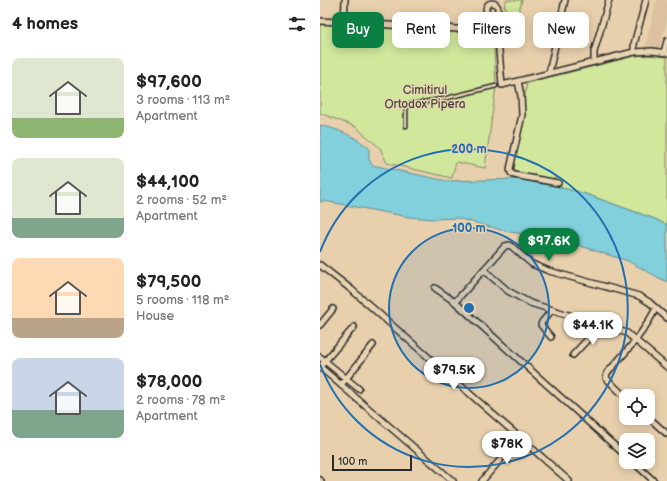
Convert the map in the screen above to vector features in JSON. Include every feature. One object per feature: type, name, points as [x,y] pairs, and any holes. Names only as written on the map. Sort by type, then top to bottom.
[{"type":"street","points":[[344,12],[345,0]]},
{"type":"street","points":[[549,73],[565,0]]},
{"type":"street","points":[[594,62],[594,52],[609,0]]},
{"type":"street","points":[[634,52],[634,44],[646,0]]},
{"type":"street","points":[[487,12],[486,9],[489,4],[494,2],[499,10],[498,12]]},
{"type":"street","points":[[320,21],[332,22]]},
{"type":"street","points":[[384,24],[458,29]]},
{"type":"street","points":[[496,86],[634,52],[665,52],[667,40]]},
{"type":"street","points":[[499,48],[502,85]]},
{"type":"street","points":[[518,81],[521,96],[522,115],[510,169],[511,173],[514,175],[558,183]]},
{"type":"street","points":[[455,302],[505,246],[510,245],[532,264],[540,268],[639,296],[649,302],[667,318]]},
{"type":"street","points":[[320,265],[352,290],[568,481]]},
{"type":"street","points":[[484,270],[508,291],[520,298],[552,310],[627,333],[667,368]]},
{"type":"street","points":[[435,288],[455,302],[619,450]]},
{"type":"street","points":[[619,391],[606,378],[607,373],[636,340],[648,324],[656,308]]},
{"type":"street","points":[[320,325],[333,309]]},
{"type":"street","points":[[551,337],[541,325],[552,310]]},
{"type":"street","points":[[573,355],[600,324]]},
{"type":"street","points":[[354,327],[320,367],[453,481]]},
{"type":"street","points":[[341,385],[373,345]]},
{"type":"street","points":[[320,357],[359,389]]},
{"type":"street","points":[[655,423],[667,434]]},
{"type":"street","points":[[482,481],[520,437]]},
{"type":"street","points":[[641,469],[654,481]]},
{"type":"lane","points":[[406,126],[406,104],[443,99],[496,86]]},
{"type":"shaded area","points":[[657,0],[667,0],[667,20],[659,49],[645,48]]},
{"type":"green space","points":[[506,0],[522,0],[519,12],[505,12],[506,7],[504,7]]},
{"type":"green space","name":"Cimitirul Ortodox Pipera","points":[[326,22],[332,22],[332,48],[384,48],[384,25],[392,26],[392,48],[450,48],[450,29],[458,30],[458,48],[494,48],[496,86],[485,168],[456,162],[452,178],[387,163],[380,148],[356,127],[320,113],[320,26]]},
{"type":"green space","points":[[647,55],[667,57],[667,225],[655,219],[583,193],[527,181],[527,174],[518,174],[514,167],[527,83],[635,56]]},
{"type":"water","points":[[320,125],[346,134],[364,144],[369,148],[369,159],[372,165],[447,181],[519,179],[543,183],[583,193],[655,219],[667,225],[667,282],[628,261],[555,238],[509,232],[457,218],[433,219],[409,217],[324,201],[320,202]]}]
